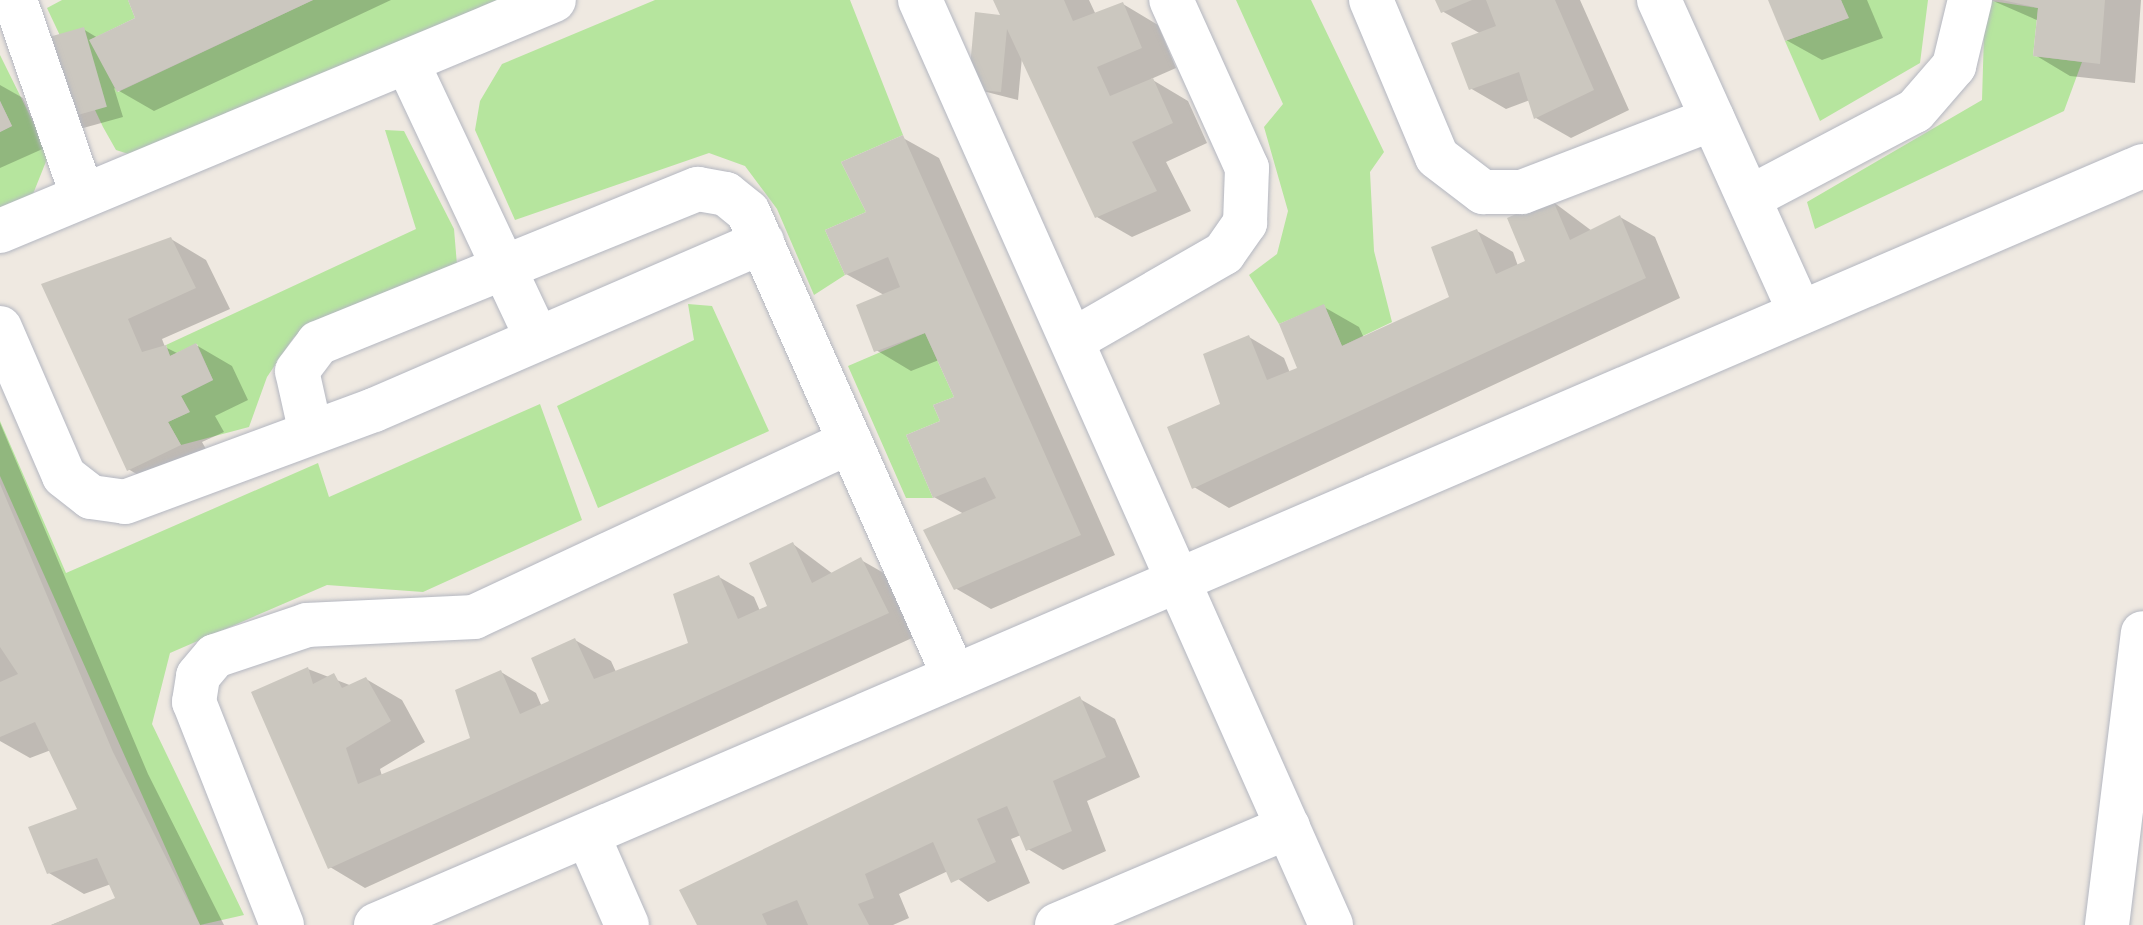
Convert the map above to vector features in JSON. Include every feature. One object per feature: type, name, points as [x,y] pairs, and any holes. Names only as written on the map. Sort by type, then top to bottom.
[{"type":"street","points":[[15,0],[81,192]]},
{"type":"street","points":[[0,231],[81,192],[554,0]]},
{"type":"street","points":[[920,0],[1331,925]]},
{"type":"street","points":[[1073,340],[1224,253],[1245,223],[1247,168],[1171,0]]},
{"type":"street","points":[[1371,0],[1437,157],[1483,192],[1522,192],[1712,119]]},
{"type":"street","points":[[1659,0],[1800,313]]},
{"type":"street","points":[[1749,198],[1915,111],[1954,66],[1970,0]]},
{"type":"street","points":[[407,62],[536,336]]},
{"type":"street","points":[[376,925],[589,838],[954,676],[2143,166]]},
{"type":"street","points":[[310,429],[296,383],[308,350],[503,264],[698,189],[738,202],[762,242],[954,676]]},
{"type":"street","points":[[0,328],[64,476],[91,497],[125,502],[310,429],[374,410],[536,336],[762,242]]},
{"type":"street","points":[[282,925],[194,702],[198,676],[215,656],[307,625],[474,617],[850,442]]},
{"type":"street","points":[[2107,925],[2143,633]]},
{"type":"street","points":[[1064,924],[1288,827]]},
{"type":"street","points":[[589,838],[627,925]]},
{"type":"green space","points":[[62,0],[128,0],[135,18],[90,40],[118,92],[313,0],[527,0],[144,159],[116,150],[103,127],[47,8]]},
{"type":"green space","points":[[655,0],[850,0],[903,135],[841,162],[866,212],[825,230],[845,275],[814,295],[777,209],[745,166],[709,153],[515,220],[475,130],[480,101],[502,64]]},
{"type":"green space","points":[[1236,0],[1311,0],[1384,152],[1370,172],[1374,251],[1392,322],[1342,346],[1324,305],[1279,324],[1249,275],[1277,254],[1288,211],[1264,127],[1283,104]]},
{"type":"green space","points":[[1841,0],[1928,0],[1920,63],[1820,121],[1785,41],[1848,18]]},
{"type":"green space","points":[[1985,0],[2038,8],[2033,56],[2082,62],[2064,111],[1815,229],[1807,202],[1982,100]]},
{"type":"green space","points":[[0,55],[49,154],[29,204],[0,216],[0,132],[12,126],[0,101]]},
{"type":"green space","points":[[385,130],[404,131],[454,229],[457,265],[294,337],[267,377],[249,427],[181,445],[168,422],[189,412],[181,396],[213,380],[197,344],[170,356],[166,345],[416,229]]},
{"type":"green space","points":[[688,304],[712,306],[769,431],[598,508],[557,406],[694,340]]},
{"type":"green space","points":[[925,333],[954,397],[933,405],[940,421],[906,435],[933,498],[906,498],[848,366]]},
{"type":"green space","points":[[540,404],[582,520],[423,592],[327,585],[170,653],[152,724],[244,915],[200,925],[0,476],[0,421],[66,573],[318,463],[329,497]]},
{"type":"building","points":[[128,0],[313,0],[117,92],[89,40],[135,18]]},
{"type":"building","points":[[993,0],[1064,0],[1073,21],[1123,2],[1142,48],[1097,67],[1110,96],[1153,78],[1173,123],[1132,142],[1157,191],[1095,218],[1007,29],[1001,92],[968,89],[975,12],[1000,15]]},
{"type":"building","points":[[1435,0],[1472,0],[1441,13]]},
{"type":"building","points":[[1486,0],[1555,0],[1594,90],[1534,119],[1519,72],[1469,90],[1451,43],[1496,26]]},
{"type":"building","points":[[1768,0],[1841,0],[1849,18],[1785,41]]},
{"type":"building","points":[[2002,0],[2105,0],[2100,64],[2033,56],[2038,8]]},
{"type":"building","points":[[84,27],[107,107],[58,121],[35,41]]},
{"type":"building","points":[[0,101],[12,126],[0,132]]},
{"type":"building","points":[[903,135],[1081,535],[954,590],[923,530],[996,498],[985,477],[933,498],[906,435],[940,421],[933,405],[954,397],[925,333],[874,352],[856,305],[900,287],[888,257],[845,275],[825,230],[866,212],[841,162]]},
{"type":"building","points":[[1552,198],[1570,240],[1620,215],[1646,278],[1192,489],[1167,427],[1220,404],[1203,354],[1249,335],[1267,380],[1297,368],[1279,324],[1324,304],[1342,346],[1449,297],[1431,247],[1477,229],[1496,274],[1525,261],[1507,218]]},
{"type":"building","points":[[171,237],[196,288],[128,319],[142,352],[166,345],[170,356],[196,343],[213,380],[181,396],[190,412],[168,422],[181,445],[127,471],[41,284]]},
{"type":"building","points":[[0,484],[113,752],[200,925],[51,925],[115,898],[97,858],[47,874],[28,827],[77,809],[35,722],[0,737],[0,682],[18,674],[0,647]]},
{"type":"building","points":[[793,542],[812,583],[861,557],[889,613],[328,869],[251,692],[308,667],[313,684],[334,673],[342,688],[366,677],[391,721],[346,748],[358,784],[470,738],[455,690],[501,670],[520,714],[549,701],[531,658],[575,638],[594,679],[688,643],[673,594],[719,575],[738,619],[767,606],[749,563]]},
{"type":"building","points":[[1080,696],[1106,757],[1053,781],[1072,831],[1026,851],[1007,806],[977,819],[996,862],[951,883],[933,842],[865,874],[874,898],[858,904],[869,925],[808,925],[797,900],[762,914],[767,925],[697,925],[679,890]]}]
